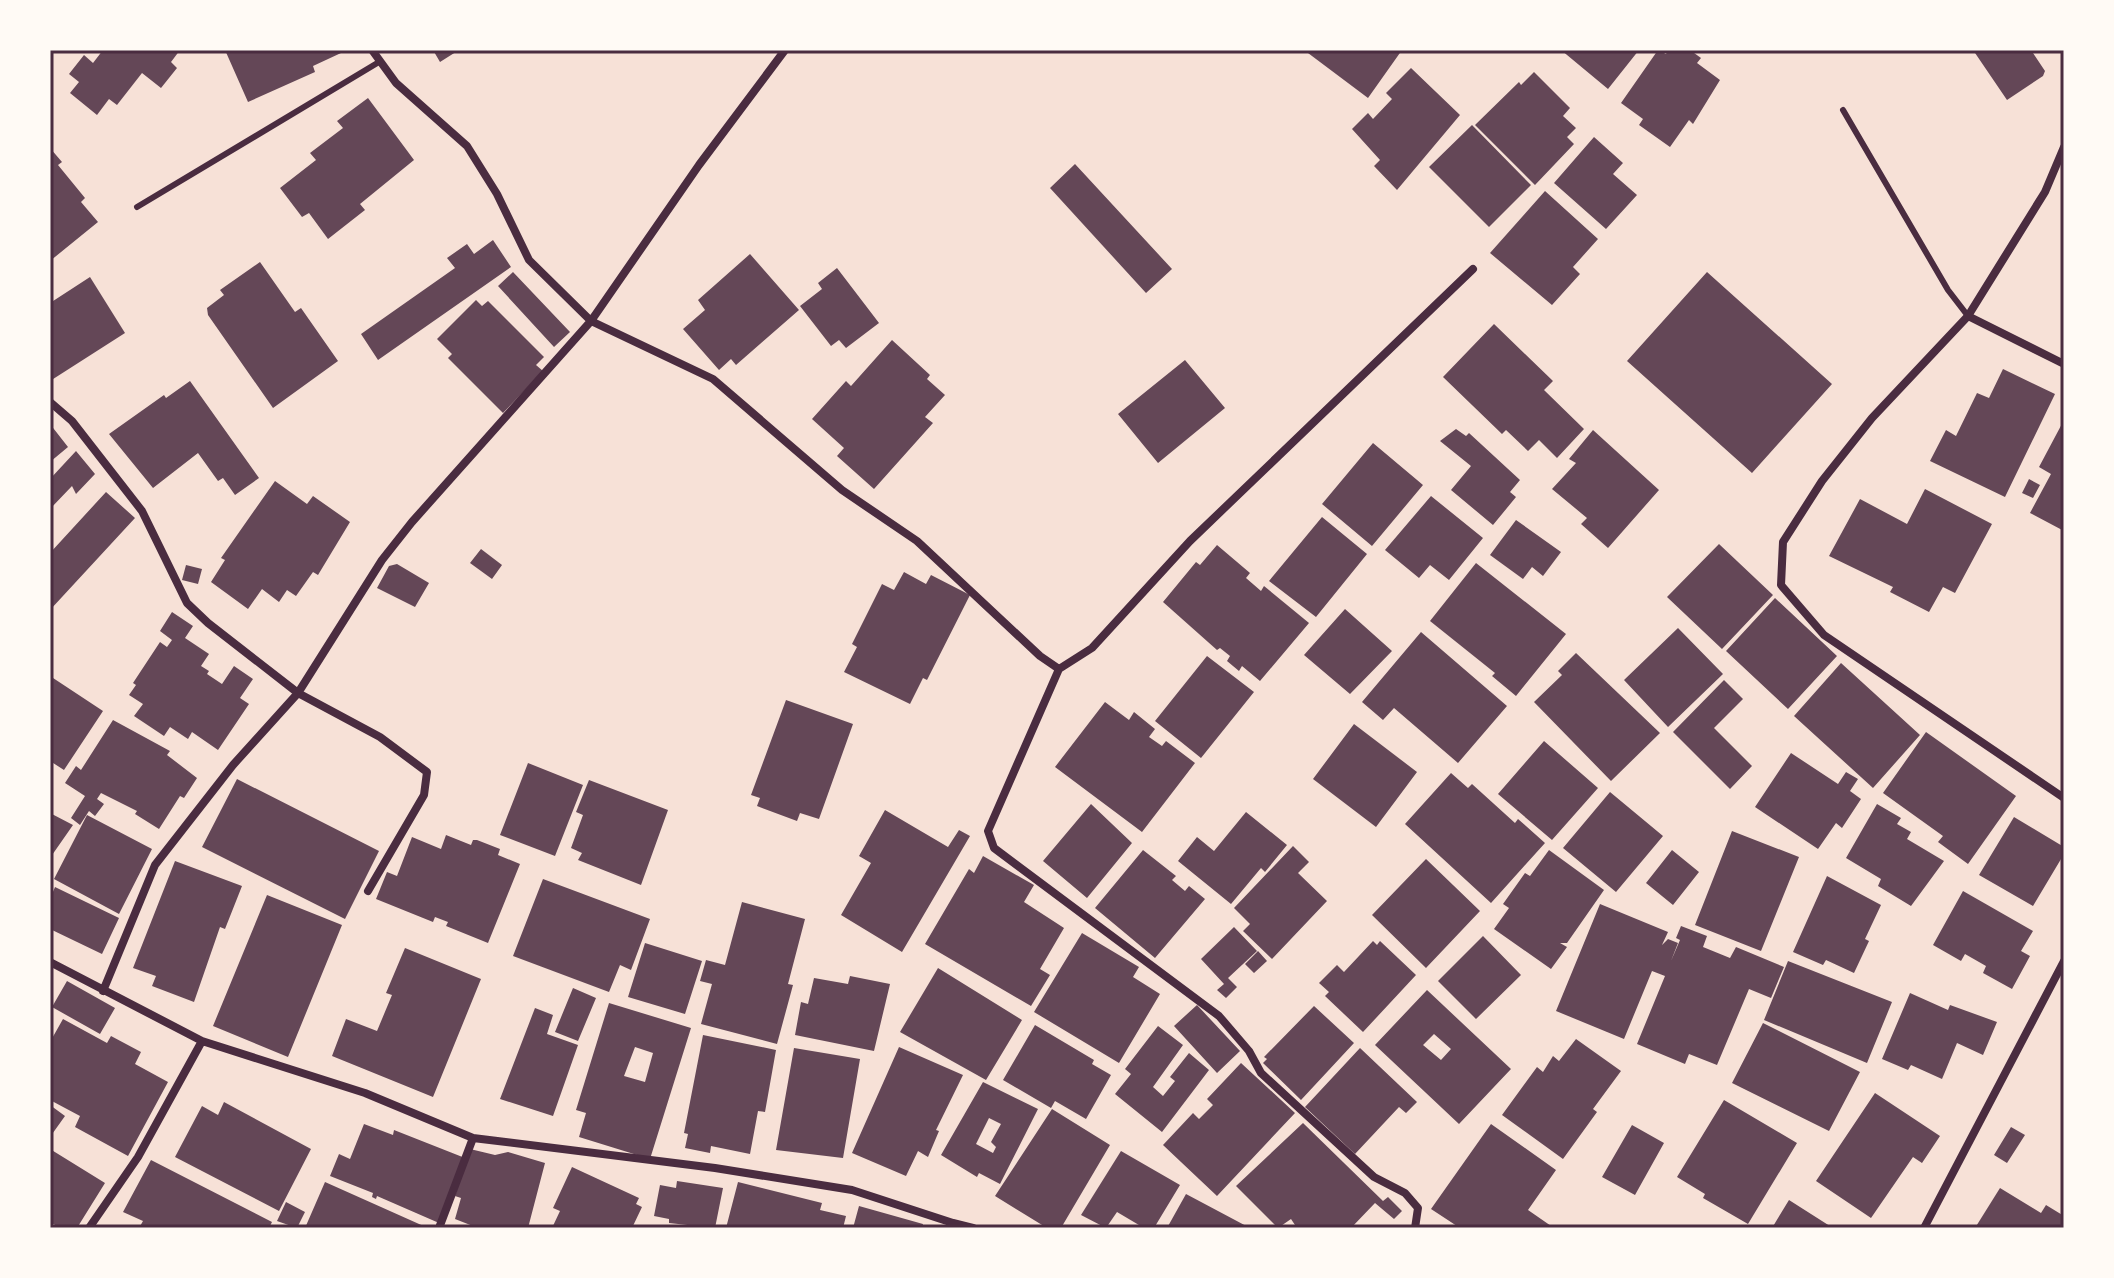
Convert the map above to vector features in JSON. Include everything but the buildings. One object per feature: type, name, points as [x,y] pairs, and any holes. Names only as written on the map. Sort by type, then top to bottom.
[{"type":"street","points":[[372,50],[396,83],[467,146],[497,194],[529,260],[591,321],[713,379],[842,490],[917,541],[1040,656],[1059,669]]},
{"type":"street","points":[[103,991],[155,865],[233,765],[298,693],[382,560],[412,522],[591,321],[699,165],[785,50]]},
{"type":"street","points":[[2064,147],[2045,192],[1968,316],[1872,418],[1822,481],[1783,542],[1781,585],[1824,635],[1900,690],[2064,798]]},
{"type":"street","points":[[1415,1228],[1418,1208],[1405,1193],[1374,1177],[1261,1073],[1249,1051],[1219,1016],[994,848],[988,831],[1059,669],[1092,648],[1190,541],[1473,269]]},
{"type":"street","points":[[1968,316],[2064,364]]},
{"type":"street","points":[[50,402],[72,421],[142,511],[187,603],[298,693],[380,737],[427,772],[424,795],[368,891]]},
{"type":"street","points":[[1924,1228],[2064,961]]},
{"type":"street","points":[[50,962],[202,1041],[365,1093],[473,1138],[715,1168],[852,1190],[952,1226],[973,1228]]},
{"type":"street","points":[[89,1228],[138,1157],[202,1041]]},
{"type":"street","points":[[439,1228],[473,1138]]},
{"type":"lane","points":[[137,207],[379,62]]},
{"type":"lane","points":[[1843,110],[1948,290],[1968,316]]}]
